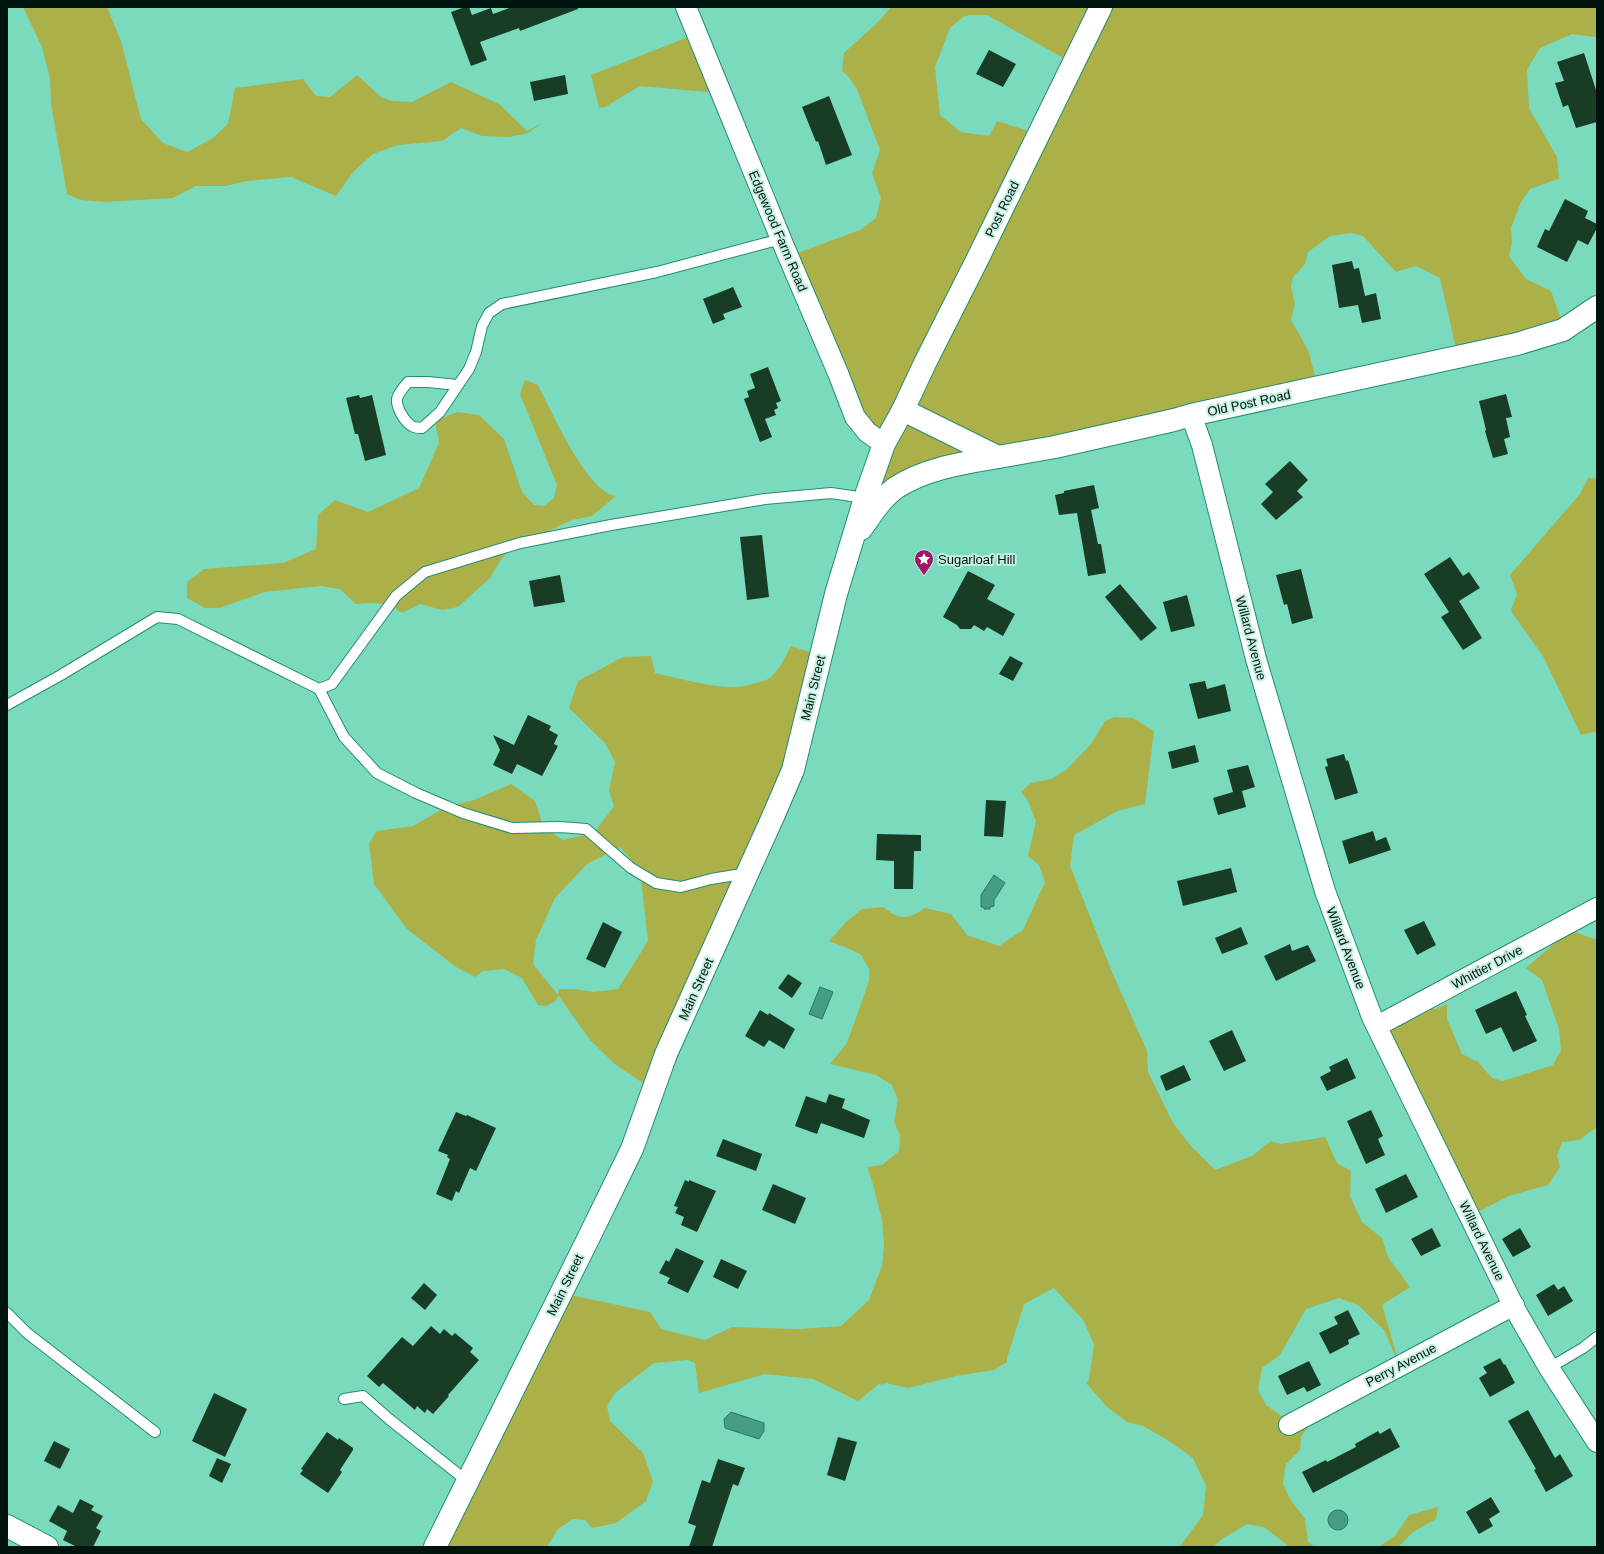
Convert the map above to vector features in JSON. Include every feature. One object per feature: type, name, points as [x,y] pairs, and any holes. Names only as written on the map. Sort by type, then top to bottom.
[{"type":"main road","name":"Post Road","points":[[903,410],[1101,7]]},
{"type":"main road","name":"Old Post Road","points":[[851,543],[878,505],[897,488],[922,474],[970,462],[1055,447],[1191,415],[1517,344],[1563,330],[1595,310]]},
{"type":"main road","name":"Main Street","points":[[435,1547],[632,1149],[666,1054],[793,770],[836,594],[864,498],[884,444],[903,410]]},
{"type":"main road","points":[[903,410],[998,457]]},
{"type":"main road","points":[[7,1526],[47,1547]]},
{"type":"street","name":"Edgewood Farm Road","points":[[686,7],[838,373],[855,418],[867,432],[884,444]]},
{"type":"street","name":"Willard Avenue","points":[[1191,415],[1202,445],[1256,660],[1325,891],[1377,1026],[1516,1311],[1549,1368],[1597,1442]]},
{"type":"street","name":"Whittier Drive","points":[[1377,1026],[1597,908]]},
{"type":"street","name":"Perry Avenue","points":[[1289,1425],[1514,1305]]},
{"type":"lane","points":[[457,385],[428,382],[408,382],[397,399],[399,408],[404,418],[412,426],[422,428],[440,412],[471,363],[476,352],[482,326],[489,313],[502,304],[657,272],[782,239]]},
{"type":"lane","points":[[319,689],[332,684],[396,596],[425,572],[520,544],[611,525],[758,500],[832,493],[864,498]]},
{"type":"lane","points":[[7,705],[61,675],[157,617],[178,619],[319,689],[344,737],[377,773],[422,796],[463,813],[512,828],[560,827],[586,829],[631,868],[656,883],[681,887],[711,879],[748,873]]},
{"type":"lane","points":[[7,1313],[27,1333],[155,1432]]},
{"type":"lane","points":[[1549,1368],[1583,1348],[1597,1337]]},
{"type":"lane","points":[[344,1399],[363,1396],[389,1419],[467,1481]]},
{"type":"green space","points":[[23,7],[107,7],[121,41],[141,119],[163,143],[187,152],[213,138],[228,124],[235,88],[303,79],[316,96],[330,97],[357,75],[381,97],[392,101],[412,102],[451,82],[499,104],[527,131],[542,123],[528,133],[509,137],[482,136],[461,128],[442,141],[398,145],[373,154],[354,171],[336,196],[291,177],[247,181],[226,186],[196,186],[173,198],[104,202],[81,200],[67,194],[51,104],[50,78],[42,47]]},
{"type":"green space","points":[[891,7],[1597,7],[1597,36],[1594,37],[1572,34],[1540,48],[1527,70],[1529,108],[1557,157],[1559,179],[1530,189],[1521,202],[1511,228],[1512,243],[1509,256],[1526,279],[1551,291],[1565,331],[1458,357],[1440,278],[1416,266],[1396,272],[1363,236],[1351,233],[1330,236],[1308,252],[1305,264],[1293,277],[1291,286],[1295,304],[1291,320],[1308,350],[1319,390],[926,476],[860,533],[886,447],[870,436],[792,255],[860,230],[876,218],[881,198],[872,173],[880,150],[857,89],[848,76],[842,71],[844,53],[879,21]],"holes":[[[969,15],[987,15],[1074,64],[1041,135],[997,121],[989,136],[961,132],[940,115],[935,67],[950,28],[963,17]]]},
{"type":"green space","points":[[696,34],[719,93],[640,86],[605,107],[597,108],[599,107],[591,75]]},
{"type":"green space","points":[[525,380],[538,385],[571,449],[593,481],[605,491],[616,496],[592,516],[572,520],[512,548],[502,558],[490,578],[458,607],[442,610],[420,604],[402,613],[397,609],[386,605],[368,603],[356,604],[340,589],[321,586],[265,592],[219,608],[205,608],[187,598],[187,582],[204,569],[283,563],[316,549],[318,515],[335,500],[368,512],[419,488],[439,443],[435,421],[457,412],[479,415],[504,439],[522,492],[534,505],[544,506],[554,498],[557,485],[520,394]]},
{"type":"green space","points":[[1588,478],[1597,478],[1597,731],[1581,735],[1543,656],[1511,610],[1517,594],[1510,575],[1580,494]]},
{"type":"green space","points":[[791,646],[825,657],[826,664],[652,1089],[616,1065],[590,1040],[558,995],[556,1001],[546,1006],[538,1005],[522,978],[504,969],[483,971],[475,977],[456,967],[407,929],[374,884],[369,843],[377,831],[413,826],[446,807],[474,800],[511,784],[535,801],[544,828],[563,840],[594,833],[614,806],[609,791],[615,762],[605,743],[569,708],[578,681],[623,657],[651,656],[655,673],[699,683],[724,687],[736,687],[748,685],[771,677],[780,667]],"holes":[[[620,847],[640,870],[648,941],[618,989],[594,992],[559,989],[558,995],[533,964],[536,940],[555,898],[587,864]]]},
{"type":"green space","points":[[1114,717],[1133,718],[1154,731],[1145,804],[1118,811],[1074,835],[1070,866],[1112,972],[1147,1051],[1148,1072],[1173,1123],[1190,1145],[1215,1170],[1252,1156],[1271,1141],[1281,1144],[1325,1137],[1337,1163],[1351,1171],[1350,1196],[1362,1222],[1382,1238],[1388,1257],[1410,1287],[1382,1305],[1400,1367],[1384,1330],[1358,1305],[1339,1298],[1306,1309],[1280,1355],[1262,1368],[1258,1390],[1266,1405],[1287,1420],[1302,1406],[1324,1406],[1324,1409],[1301,1436],[1300,1450],[1286,1464],[1283,1484],[1290,1499],[1305,1519],[1308,1542],[1315,1547],[1288,1547],[1264,1527],[1247,1524],[1222,1539],[1213,1547],[1181,1547],[1203,1515],[1206,1486],[1193,1458],[1166,1439],[1143,1426],[1127,1422],[1107,1407],[1086,1383],[1089,1379],[1094,1345],[1084,1321],[1054,1288],[1024,1304],[1007,1362],[994,1370],[956,1376],[908,1388],[886,1383],[882,1385],[880,1383],[858,1401],[813,1379],[765,1374],[699,1393],[695,1363],[688,1360],[654,1363],[615,1393],[607,1406],[610,1421],[643,1453],[653,1481],[646,1501],[616,1523],[592,1528],[585,1520],[573,1519],[558,1529],[547,1547],[437,1547],[561,1293],[650,1312],[661,1329],[705,1340],[732,1327],[800,1329],[841,1326],[869,1300],[882,1266],[884,1246],[882,1220],[867,1167],[882,1165],[899,1151],[900,1135],[894,1122],[898,1099],[892,1085],[876,1075],[830,1064],[847,1043],[869,981],[869,969],[861,955],[829,941],[846,922],[862,909],[884,907],[894,915],[904,917],[925,908],[951,914],[967,935],[999,946],[1023,930],[1045,882],[1039,865],[1028,856],[1036,821],[1028,801],[1021,792],[1031,783],[1051,779],[1066,770],[1091,744],[1105,721]]},
{"type":"green space","points":[[1558,926],[1597,940],[1597,1127],[1579,1140],[1562,1142],[1557,1156],[1560,1167],[1548,1185],[1509,1196],[1472,1215],[1381,1025],[1421,1008],[1436,1009],[1447,1004],[1447,1019],[1462,1054],[1478,1062],[1492,1078],[1503,1081],[1553,1065],[1561,1050],[1559,1029],[1542,980],[1526,968],[1555,943]]},
{"type":"green space","points":[[1438,1507],[1436,1519],[1413,1532],[1398,1547],[1378,1547],[1395,1536],[1409,1515]]},
{"type":"water","points":[[994,875],[1005,883],[994,900],[994,906],[990,907],[990,909],[984,909],[984,907],[981,907],[981,895]]},
{"type":"water","points":[[820,987],[833,992],[822,1019],[809,1014]]},
{"type":"water","points":[[731,1412],[764,1423],[764,1431],[759,1439],[725,1428],[724,1419]]},
{"type":"water","points":[[1338,1510],[1345,1513],[1348,1520],[1345,1527],[1338,1530],[1331,1527],[1328,1520],[1331,1513]]},
{"type":"building","points":[[469,7],[472,15],[491,8],[493,14],[512,7],[578,7],[578,9],[520,31],[519,28],[480,42],[487,60],[471,66],[451,12]]},
{"type":"building","points":[[989,50],[1016,64],[1003,87],[976,74]]},
{"type":"building","points":[[1584,53],[1597,93],[1597,122],[1576,128],[1568,105],[1563,107],[1555,83],[1564,81],[1557,62]]},
{"type":"building","points":[[565,75],[568,94],[534,101],[530,82]]},
{"type":"building","points":[[829,96],[852,155],[826,165],[818,141],[816,142],[802,107]]},
{"type":"building","points":[[1565,199],[1588,211],[1585,218],[1597,224],[1597,228],[1588,245],[1578,240],[1567,262],[1537,247],[1545,229],[1549,231]]},
{"type":"building","points":[[1352,261],[1354,269],[1359,268],[1365,296],[1376,293],[1381,319],[1362,323],[1358,305],[1339,308],[1332,265]]},
{"type":"building","points":[[733,287],[742,307],[723,314],[725,319],[713,324],[703,299]]},
{"type":"building","points":[[768,367],[781,401],[776,403],[778,408],[774,410],[776,415],[765,419],[772,437],[760,442],[744,399],[749,397],[747,391],[755,388],[750,374]]},
{"type":"building","points":[[1506,394],[1512,417],[1506,418],[1510,437],[1504,439],[1508,454],[1493,458],[1485,431],[1479,401]]},
{"type":"building","points":[[359,395],[360,398],[372,395],[386,455],[365,461],[358,434],[355,434],[346,398]]},
{"type":"building","points":[[1290,461],[1308,480],[1297,491],[1303,497],[1276,520],[1261,504],[1273,492],[1265,484]]},
{"type":"building","points":[[1094,485],[1099,508],[1091,510],[1098,544],[1101,544],[1106,573],[1088,576],[1077,513],[1059,515],[1055,495],[1064,493],[1064,491]]},
{"type":"building","points":[[762,535],[769,597],[747,600],[740,537]]},
{"type":"building","points":[[1450,557],[1463,576],[1469,572],[1480,588],[1459,601],[1482,638],[1463,650],[1441,617],[1449,612],[1424,574]]},
{"type":"building","points":[[1301,569],[1313,618],[1292,624],[1287,604],[1284,605],[1276,575]]},
{"type":"building","points":[[968,571],[995,585],[987,599],[1015,614],[1003,636],[987,627],[984,631],[974,625],[971,629],[960,629],[957,625],[943,617]]},
{"type":"building","points":[[560,575],[565,602],[534,607],[529,581]]},
{"type":"building","points":[[1120,584],[1157,628],[1141,641],[1105,597]]},
{"type":"building","points":[[1187,595],[1195,626],[1171,632],[1163,602]]},
{"type":"building","points":[[1010,656],[1023,663],[1013,681],[999,674]]},
{"type":"building","points":[[1205,681],[1207,689],[1225,684],[1231,711],[1198,719],[1189,684]]},
{"type":"building","points":[[528,715],[551,726],[549,730],[558,735],[554,744],[558,746],[542,776],[517,764],[512,774],[493,765],[500,750],[493,735],[514,745]]},
{"type":"building","points":[[1195,745],[1199,762],[1172,769],[1168,752]]},
{"type":"building","points":[[1344,754],[1346,761],[1348,760],[1358,793],[1335,800],[1325,767],[1328,766],[1326,759]]},
{"type":"building","points":[[1248,765],[1255,787],[1242,791],[1246,807],[1218,815],[1213,798],[1233,792],[1227,770]]},
{"type":"building","points":[[986,800],[1006,801],[1003,837],[984,836]]},
{"type":"building","points":[[1373,831],[1376,841],[1386,837],[1391,850],[1349,864],[1342,841]]},
{"type":"building","points":[[877,834],[921,835],[921,851],[914,851],[913,889],[894,889],[894,861],[876,860]]},
{"type":"building","points":[[1231,868],[1237,892],[1183,906],[1177,881]]},
{"type":"building","points":[[1424,921],[1436,945],[1417,955],[1404,930]]},
{"type":"building","points":[[603,922],[622,932],[605,968],[586,959]]},
{"type":"building","points":[[1241,927],[1248,944],[1222,954],[1215,938]]},
{"type":"building","points":[[1290,944],[1292,951],[1308,945],[1316,961],[1276,981],[1264,956]]},
{"type":"building","points":[[788,974],[802,983],[792,998],[778,988]]},
{"type":"building","points":[[1516,991],[1527,1015],[1525,1016],[1537,1041],[1513,1052],[1501,1027],[1486,1034],[1475,1010]]},
{"type":"building","points":[[760,1010],[768,1015],[769,1013],[795,1029],[784,1049],[769,1040],[764,1047],[745,1036]]},
{"type":"building","points":[[1232,1030],[1246,1061],[1224,1071],[1209,1041]]},
{"type":"building","points":[[1347,1058],[1356,1078],[1327,1091],[1320,1077],[1331,1071],[1329,1067]]},
{"type":"building","points":[[1184,1065],[1191,1080],[1166,1091],[1160,1076]]},
{"type":"building","points":[[829,1094],[845,1099],[842,1108],[870,1120],[864,1138],[821,1123],[817,1134],[795,1126],[806,1096],[826,1103]]},
{"type":"building","points":[[1371,1110],[1383,1136],[1378,1139],[1385,1155],[1366,1164],[1347,1121]]},
{"type":"building","points":[[456,1112],[466,1116],[467,1115],[496,1128],[476,1171],[470,1168],[459,1193],[456,1191],[452,1201],[436,1194],[450,1159],[447,1157],[448,1155],[438,1151]]},
{"type":"building","points":[[723,1139],[762,1154],[756,1171],[716,1156]]},
{"type":"building","points":[[1406,1174],[1418,1197],[1386,1213],[1375,1189]]},
{"type":"building","points":[[685,1180],[689,1182],[689,1180],[716,1191],[697,1232],[681,1225],[684,1217],[675,1213],[678,1207],[674,1206]]},
{"type":"building","points":[[773,1184],[806,1198],[795,1224],[762,1210]]},
{"type":"building","points":[[1432,1228],[1441,1246],[1421,1256],[1411,1239]]},
{"type":"building","points":[[1520,1228],[1531,1247],[1513,1257],[1502,1239]]},
{"type":"building","points":[[676,1248],[704,1261],[688,1293],[667,1283],[670,1278],[659,1273],[666,1260],[669,1262]]},
{"type":"building","points":[[721,1259],[747,1271],[738,1289],[713,1277]]},
{"type":"building","points":[[424,1283],[437,1295],[425,1310],[411,1298]]},
{"type":"building","points":[[1554,1284],[1558,1290],[1564,1286],[1573,1301],[1548,1316],[1536,1295]]},
{"type":"building","points":[[1348,1310],[1360,1334],[1348,1340],[1349,1344],[1330,1354],[1319,1333],[1338,1324],[1334,1317]]},
{"type":"building","points":[[431,1326],[440,1334],[444,1329],[452,1336],[455,1333],[473,1348],[470,1352],[479,1360],[433,1414],[427,1409],[425,1413],[417,1406],[415,1410],[383,1383],[379,1387],[367,1376],[402,1337],[413,1346]]},
{"type":"building","points":[[1500,1358],[1504,1365],[1505,1364],[1515,1383],[1490,1397],[1479,1378],[1487,1373],[1483,1367]]},
{"type":"building","points":[[1309,1361],[1321,1385],[1307,1392],[1304,1387],[1287,1395],[1278,1376]]},
{"type":"building","points":[[214,1393],[247,1409],[225,1457],[192,1441]]},
{"type":"building","points":[[1528,1410],[1555,1458],[1560,1454],[1573,1476],[1546,1492],[1534,1470],[1536,1469],[1508,1421]]},
{"type":"building","points":[[1390,1428],[1400,1447],[1313,1493],[1302,1472],[1326,1460],[1327,1462],[1356,1447],[1355,1444],[1378,1431],[1380,1434]]},
{"type":"building","points":[[327,1432],[353,1448],[340,1470],[342,1472],[328,1493],[300,1474],[303,1470],[301,1469]]},
{"type":"building","points":[[838,1437],[857,1442],[845,1481],[827,1475]]},
{"type":"building","points":[[54,1441],[70,1449],[60,1469],[44,1461]]},
{"type":"building","points":[[217,1458],[231,1464],[222,1483],[209,1476]]},
{"type":"building","points":[[718,1459],[745,1468],[738,1486],[733,1484],[712,1547],[689,1547],[696,1526],[688,1523],[702,1480],[710,1483]]},
{"type":"building","points":[[1491,1497],[1500,1512],[1489,1519],[1493,1526],[1479,1534],[1466,1512]]},
{"type":"building","points":[[80,1499],[94,1506],[91,1510],[103,1516],[96,1528],[101,1531],[93,1547],[77,1547],[63,1540],[67,1531],[49,1521],[58,1505],[73,1513]]},
{"type":"place","name":"Sugarloaf Hill","points":[[924,576]]}]
